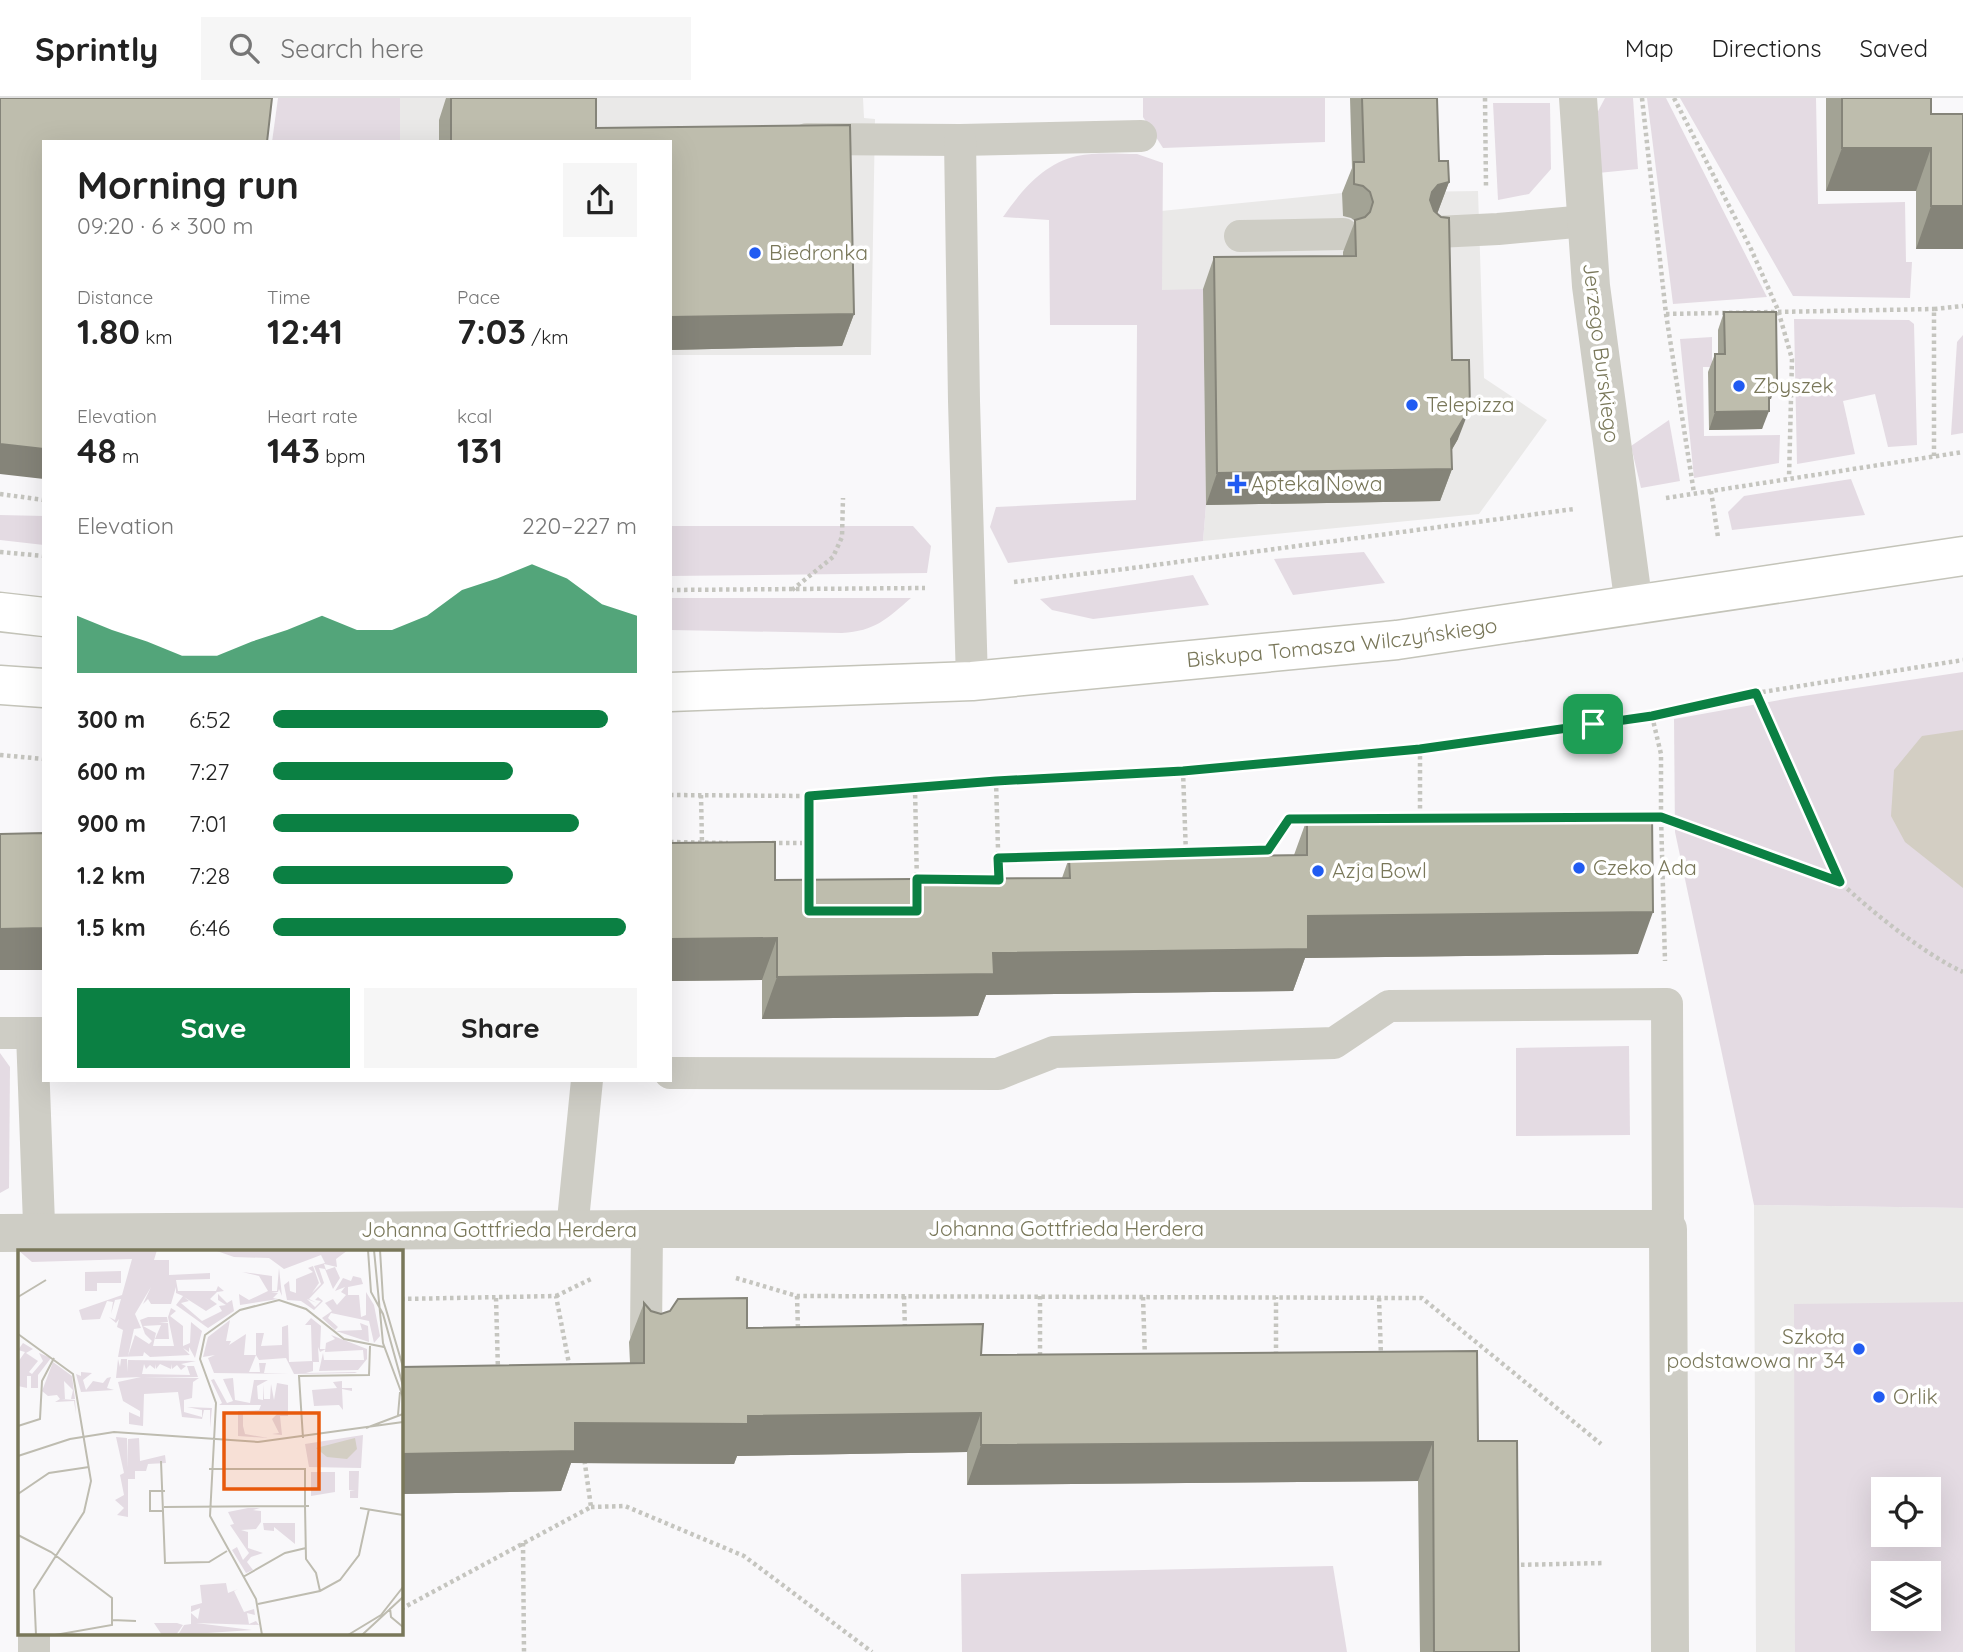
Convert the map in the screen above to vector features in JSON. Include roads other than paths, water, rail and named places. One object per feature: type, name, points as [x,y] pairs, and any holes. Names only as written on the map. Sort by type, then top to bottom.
[{"type":"street","name":"Jerzego Burskiego","points":[[1578,98],[1591,286],[1634,606]]},
{"type":"street","name":"Biskupa Tomasza Wilczyńskiego","points":[[672,692],[972,681],[1397,640],[1963,556]]},
{"type":"street","points":[[0,612],[42,617]]},
{"type":"street","name":"Biskupa Tomasza Wilczyńskiego","points":[[672,684],[715,689]]},
{"type":"street","points":[[0,685],[42,688]]},
{"type":"street","name":"Johanna Gottfrieda Herdera","points":[[0,1233],[40,1242],[647,1229],[1668,1229]]},
{"type":"street","points":[[1668,1229],[1670,1652]]},
{"type":"lane","points":[[780,139],[960,140],[1141,136]]},
{"type":"lane","points":[[960,140],[972,681]]},
{"type":"lane","points":[[1437,232],[1586,221]]},
{"type":"lane","points":[[1240,236],[1343,234]]},
{"type":"lane","points":[[672,1073],[998,1074],[1054,1052],[1334,1043],[1389,1006],[1667,1004],[1668,1229]]},
{"type":"lane","points":[[0,1033],[38,1033],[40,1242]]},
{"type":"lane","points":[[572,1230],[587,1082]]},
{"type":"lane","points":[[646,1335],[647,1229]]},
{"type":"lane","points":[[34,1634],[34,1652]]},
{"type":"place","name":"Biedronka","points":[[755,253]]},
{"type":"place","name":"Zbyszek","points":[[1739,386]]},
{"type":"place","name":"Telepizza","points":[[1412,405]]},
{"type":"place","name":"Apteka Nowa","points":[[1237,484]]},
{"type":"place","name":"Czeko Ada","points":[[1579,868]]},
{"type":"place","name":"Azja Bowl","points":[[1318,871]]},
{"type":"place","name":"Szkoła podstawowa nr 34","points":[[1859,1349]]},
{"type":"place","name":"Orlik","points":[[1879,1397]]}]
